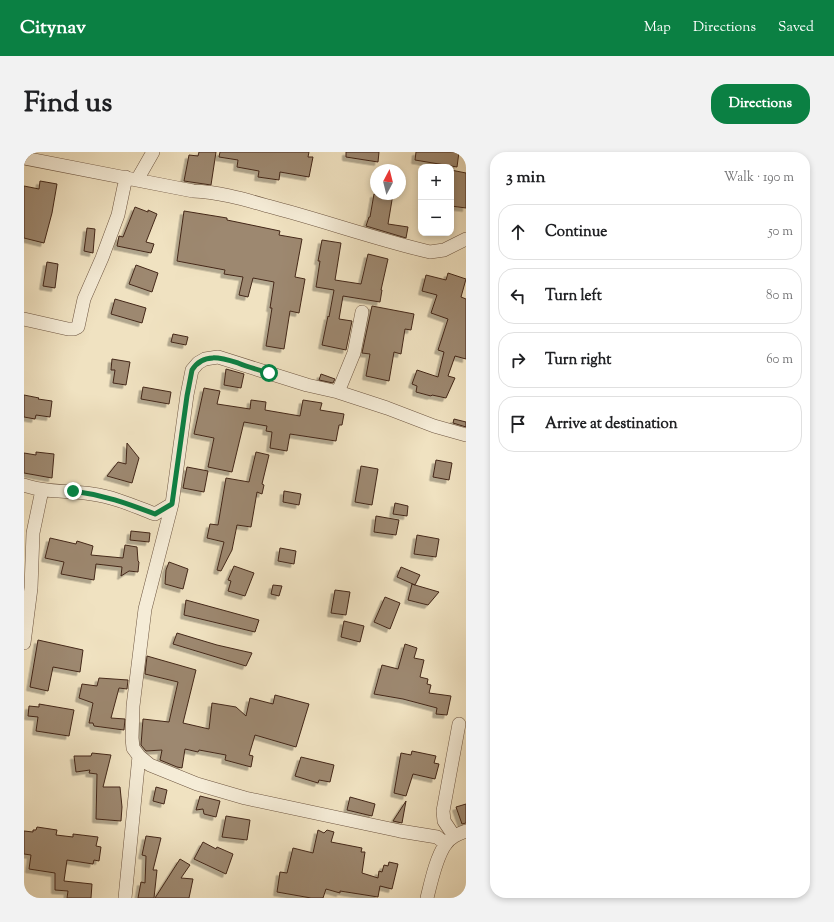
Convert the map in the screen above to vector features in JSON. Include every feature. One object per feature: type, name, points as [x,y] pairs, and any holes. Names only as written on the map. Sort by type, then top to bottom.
[{"type":"street","points":[[24,319],[74,329],[78,327],[84,299],[102,258],[131,178],[153,152]]},
{"type":"street","points":[[24,158],[193,191],[211,192],[234,197],[430,252],[444,250],[466,239]]},
{"type":"street","points":[[338,392],[354,353],[362,312]]},
{"type":"street","points":[[455,837],[437,837],[400,831],[245,798],[197,784],[150,765],[139,756],[132,743],[133,706],[145,609],[172,504],[192,370],[201,361],[212,357],[218,357],[307,385],[338,392],[387,408],[434,426],[466,435]]},
{"type":"street","points":[[24,485],[42,490],[73,491],[94,494],[116,499],[155,514]]},
{"type":"street","points":[[24,643],[31,588],[33,533],[42,490]]},
{"type":"street","points":[[155,514],[172,504]]},
{"type":"street","points":[[155,514],[162,543]]},
{"type":"street","points":[[455,837],[444,821],[443,811],[459,724]]},
{"type":"street","points":[[125,898],[139,756]]},
{"type":"street","points":[[427,898],[430,884],[455,837]]},
{"type":"building","points":[[199,152],[216,152],[211,185],[184,181],[189,155],[198,156]]},
{"type":"building","points":[[220,152],[309,152],[308,157],[313,157],[309,177],[280,172],[279,180],[258,177],[259,171],[237,167],[238,160],[219,157]]},
{"type":"building","points":[[346,152],[379,152],[378,162],[346,157]]},
{"type":"building","points":[[416,152],[459,152],[457,167],[454,166],[454,164],[439,164],[415,160]]},
{"type":"building","points":[[454,171],[466,173],[466,208],[454,206]]},
{"type":"building","points":[[40,181],[57,184],[52,213],[44,243],[24,238],[24,186],[39,189]]},
{"type":"building","points":[[373,200],[392,200],[388,224],[408,227],[406,238],[366,226],[370,217]]},
{"type":"building","points":[[135,207],[157,214],[146,242],[154,244],[151,253],[117,246],[119,236],[123,237]]},
{"type":"building","points":[[184,211],[227,218],[227,220],[280,231],[279,235],[302,239],[295,277],[305,279],[299,313],[290,311],[284,349],[266,346],[272,308],[270,308],[274,282],[253,278],[248,297],[239,295],[243,277],[224,274],[225,270],[177,261]]},
{"type":"building","points":[[87,228],[95,229],[93,253],[84,251]]},
{"type":"building","points":[[322,240],[341,243],[335,280],[361,284],[368,254],[388,259],[381,290],[380,302],[343,296],[339,319],[352,321],[346,350],[322,345],[334,290],[316,287],[320,261],[318,261]]},
{"type":"building","points":[[47,262],[58,264],[55,288],[43,286]]},
{"type":"building","points":[[136,265],[158,273],[152,292],[129,284]]},
{"type":"building","points":[[448,273],[466,279],[461,297],[466,299],[466,359],[455,356],[448,376],[455,378],[446,398],[416,392],[417,386],[412,384],[417,370],[438,377],[444,352],[438,350],[448,319],[431,313],[437,295],[422,291],[426,275],[446,280]]},
{"type":"building","points":[[115,299],[146,308],[142,323],[111,314]]},
{"type":"building","points":[[372,306],[414,314],[411,330],[405,329],[401,354],[394,352],[389,381],[366,376],[370,354],[362,353]]},
{"type":"building","points":[[173,334],[188,337],[186,345],[171,342]]},
{"type":"building","points":[[112,359],[130,362],[126,385],[113,383],[115,370],[111,370]]},
{"type":"building","points":[[226,369],[244,374],[241,388],[224,385]]},
{"type":"building","points":[[321,374],[335,379],[333,383],[319,380]]},
{"type":"building","points":[[143,387],[171,392],[169,404],[141,399]]},
{"type":"building","points":[[204,388],[220,391],[217,404],[250,409],[251,400],[266,402],[265,410],[300,416],[303,400],[322,403],[320,410],[344,414],[342,425],[339,425],[336,441],[290,434],[287,451],[270,448],[272,432],[266,431],[267,426],[244,422],[232,472],[208,467],[214,438],[194,434]]},
{"type":"building","points":[[24,395],[52,401],[50,417],[36,415],[35,419],[24,417]]},
{"type":"building","points":[[454,419],[466,422],[466,427],[453,423]]},
{"type":"building","points":[[127,443],[139,458],[132,483],[107,476],[118,462],[126,464]]},
{"type":"building","points":[[36,452],[54,454],[52,478],[24,473],[24,453],[36,455]]},
{"type":"building","points":[[256,452],[269,455],[262,484],[264,485],[262,494],[257,492],[251,527],[237,525],[232,550],[221,571],[217,570],[224,542],[207,538],[210,524],[218,525],[226,478],[249,482]]},
{"type":"building","points":[[436,460],[452,463],[449,480],[433,477]]},
{"type":"building","points":[[361,466],[378,469],[372,505],[355,502]]},
{"type":"building","points":[[187,467],[208,471],[204,492],[183,488]]},
{"type":"building","points":[[284,491],[301,494],[299,505],[283,502]]},
{"type":"building","points":[[395,503],[408,506],[407,516],[393,514]]},
{"type":"building","points":[[376,516],[399,520],[396,535],[374,532]]},
{"type":"building","points":[[131,531],[150,533],[149,542],[130,540]]},
{"type":"building","points":[[417,535],[439,539],[436,557],[414,554]]},
{"type":"building","points":[[50,538],[76,544],[77,541],[93,546],[91,555],[123,558],[125,545],[137,547],[139,562],[138,572],[129,571],[121,576],[122,567],[96,564],[94,580],[61,574],[64,562],[45,558]]},
{"type":"building","points":[[280,548],[296,551],[294,564],[278,561]]},
{"type":"building","points":[[169,562],[188,569],[183,589],[165,584],[166,570]]},
{"type":"building","points":[[234,566],[254,573],[245,596],[228,591],[231,581],[228,580]]},
{"type":"building","points":[[401,567],[420,575],[415,585],[397,577]]},
{"type":"building","points":[[412,584],[439,592],[428,605],[408,600]]},
{"type":"building","points":[[273,585],[282,586],[279,596],[271,594]]},
{"type":"building","points":[[335,590],[350,592],[346,615],[331,613]]},
{"type":"building","points":[[385,597],[400,603],[390,629],[374,622]]},
{"type":"building","points":[[186,600],[259,620],[255,632],[184,615]]},
{"type":"building","points":[[344,621],[364,626],[360,642],[341,637]]},
{"type":"building","points":[[177,633],[217,645],[252,653],[246,666],[173,644]]},
{"type":"building","points":[[38,640],[83,650],[80,672],[53,667],[48,691],[30,687]]},
{"type":"building","points":[[405,644],[417,648],[414,658],[424,660],[420,677],[428,679],[427,684],[431,685],[429,693],[451,696],[447,715],[436,714],[437,708],[403,699],[374,694],[382,665],[398,669]]},
{"type":"building","points":[[147,656],[196,670],[183,723],[209,729],[212,703],[236,707],[246,716],[250,698],[273,704],[275,695],[309,704],[296,747],[255,735],[249,755],[253,756],[251,767],[225,760],[226,755],[199,750],[198,752],[185,749],[182,768],[160,760],[162,750],[146,751],[141,745],[143,719],[169,722],[178,682],[145,674]]},
{"type":"building","points":[[99,678],[128,680],[127,689],[119,688],[111,718],[125,719],[124,730],[94,726],[93,723],[89,723],[93,703],[79,698],[82,684],[97,686]]},
{"type":"building","points":[[39,704],[74,710],[69,736],[36,731],[38,717],[28,716],[29,706],[39,707]]},
{"type":"building","points":[[412,751],[436,756],[434,763],[439,764],[435,779],[413,774],[406,796],[394,793],[401,753],[411,755]]},
{"type":"building","points":[[92,753],[111,755],[103,787],[120,787],[122,807],[121,821],[96,819],[97,774],[89,773],[90,770],[76,772],[74,756],[91,756]]},
{"type":"building","points":[[301,757],[334,765],[330,782],[319,780],[318,783],[295,776]]},
{"type":"building","points":[[156,787],[167,790],[164,804],[153,801]]},
{"type":"building","points":[[200,796],[220,801],[216,817],[204,814],[203,809],[196,810]]},
{"type":"building","points":[[350,797],[375,804],[372,816],[347,810]]},
{"type":"building","points":[[406,801],[402,823],[393,821]]},
{"type":"building","points":[[466,804],[466,823],[462,824],[456,807]]},
{"type":"building","points":[[226,816],[250,820],[247,840],[222,837]]},
{"type":"building","points":[[37,827],[57,830],[56,835],[73,837],[73,834],[98,837],[96,846],[101,847],[99,861],[94,860],[93,864],[67,860],[64,881],[92,884],[91,898],[67,898],[68,891],[55,890],[55,873],[29,869],[31,855],[24,854],[24,831],[33,832],[33,830],[36,830]]},
{"type":"building","points":[[318,830],[324,833],[327,830],[334,832],[331,842],[362,848],[361,852],[365,852],[362,873],[378,878],[379,871],[382,872],[384,865],[388,866],[389,862],[398,864],[392,889],[380,886],[378,897],[340,891],[340,893],[326,889],[323,898],[311,898],[277,892],[280,872],[287,873],[293,848],[313,853]]},
{"type":"building","points":[[146,836],[161,838],[153,870],[157,870],[154,898],[138,898],[141,882],[145,883],[146,856],[142,855]]},
{"type":"building","points":[[203,842],[216,849],[217,847],[233,854],[226,874],[194,859]]},
{"type":"building","points":[[180,859],[190,865],[181,878],[193,879],[189,898],[155,898]]},
{"type":"route","points":[[73,491],[116,499],[155,514],[172,504],[187,396],[194,366],[205,359],[218,357],[269,373]]}]
